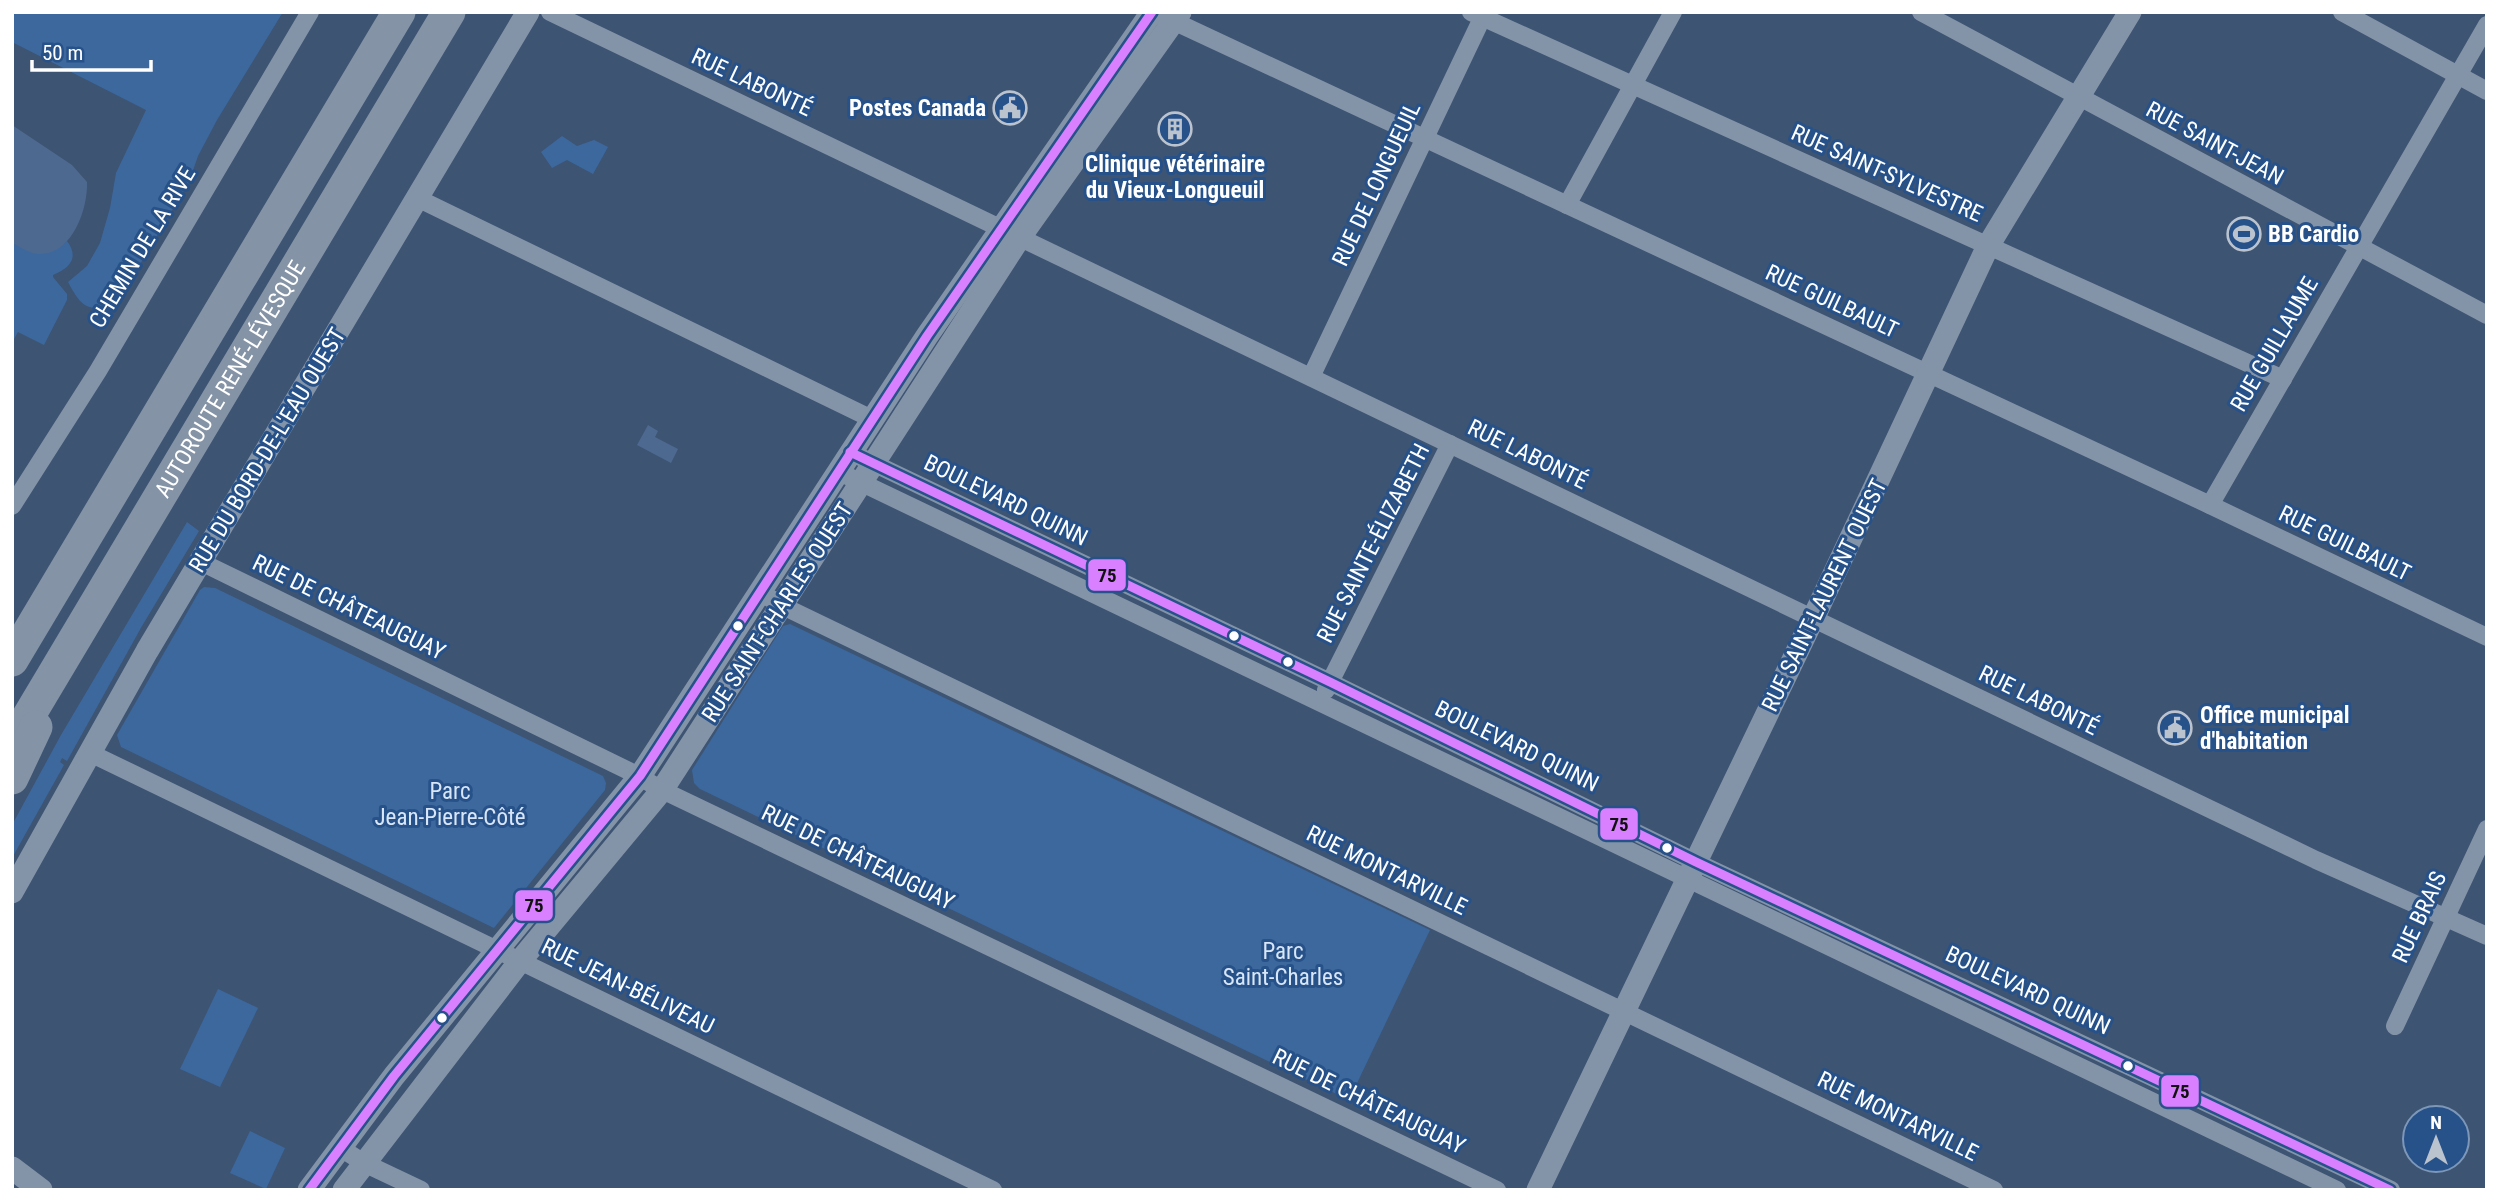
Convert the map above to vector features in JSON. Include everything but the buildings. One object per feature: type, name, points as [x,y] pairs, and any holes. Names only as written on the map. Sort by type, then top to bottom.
[{"type":"highway","name":"AUTOROUTE RENÉ-LÉVESQUE","points":[[12,660],[399,12]]},
{"type":"highway","name":"AUTOROUTE RENÉ-LÉVESQUE","points":[[12,744],[449,12]]},
{"type":"highway","points":[[12,637],[62,576]]},
{"type":"highway","points":[[12,778],[84,623]]},
{"type":"street","name":"CHEMIN DE LA RIVE","points":[[12,506],[98,370],[310,12]]},
{"type":"street","name":"RUE DU BORD-DE-L'EAU OUEST","points":[[12,892],[201,562],[528,12]]},
{"type":"street","name":"RUE LABONTÉ","points":[[550,12],[2316,860],[2487,936]]},
{"type":"street","points":[[1567,205],[1673,12]]},
{"type":"street","name":"RUE SAINT-JEAN","points":[[1921,12],[2487,315]]},
{"type":"street","name":"RUE SAINT-LAURENT OUEST","points":[[1538,1190],[1814,618],[1988,246],[2130,12]]},
{"type":"street","points":[[2342,12],[2487,91]]},
{"type":"street","name":"RUE SAINT-SYLVESTRE","points":[[1480,14],[2283,379]]},
{"type":"street","name":"RUE DE LONGUEUIL","points":[[1311,377],[1425,138],[1480,14]]},
{"type":"street","name":"RUE SAINT-CHARLES OUEST","points":[[309,1190],[339,1147],[497,949],[640,776],[872,419],[1011,232],[1165,15]]},
{"type":"street","name":"RUE GUILBAULT","points":[[1165,15],[2487,637]]},
{"type":"street","name":"RUE GUILLAUME","points":[[2210,505],[2487,25]]},
{"type":"street","points":[[417,198],[872,419]]},
{"type":"street","name":"RUE SAINT-CHARLES OUEST","points":[[344,1190],[520,961],[662,790],[866,472],[1011,232]]},
{"type":"street","name":"RUE SAINTE-ÉLIZABETH","points":[[1320,702],[1450,443]]},
{"type":"street","name":"BOULEVARD QUINN","points":[[844,461],[1320,702],[2391,1190]]},
{"type":"street","name":"BOULEVARD QUINN","points":[[866,472],[1330,682],[1692,870],[2337,1190]]},
{"type":"street","name":"RUE DE CHÂTEAUGUAY","points":[[201,562],[640,776],[662,790],[1497,1190]]},
{"type":"street","name":"RUE MONTARVILLE","points":[[760,592],[781,605],[1994,1190]]},
{"type":"street","name":"RUE JEAN-BÉLIVEAU","points":[[90,753],[993,1190]]},
{"type":"street","name":"RUE BRAIS","points":[[2395,1026],[2487,829]]},
{"type":"street","points":[[339,1147],[421,1190]]},
{"type":"street","points":[[12,1168],[40,1190]]},
{"type":"green space","points":[[12,12],[283,12],[217,120],[198,156],[189,182],[115,306],[86,306],[68,282],[87,266],[100,243],[116,173],[146,110],[12,42]]},
{"type":"green space","points":[[562,136],[577,146],[594,140],[608,147],[593,174],[567,160],[552,168],[541,152]]},
{"type":"green space","points":[[67,241],[73,257],[69,265],[53,277],[67,294],[67,300],[44,345],[18,332],[14,339],[12,243],[30,251],[64,244]]},
{"type":"green space","points":[[187,522],[199,531],[142,626],[67,761],[62,758],[60,762],[64,765],[12,858],[12,825],[61,735]]},
{"type":"green space","name":"Parc Jean-Pierre-Côté","points":[[204,587],[215,588],[603,776],[605,790],[494,928],[121,747],[117,735]]},
{"type":"green space","name":"Parc Saint-Charles","points":[[790,624],[1430,930],[1349,1100],[700,789],[694,783],[692,770],[783,626]]},
{"type":"green space","points":[[218,989],[258,1008],[220,1087],[180,1069]]},
{"type":"green space","points":[[250,1131],[285,1148],[266,1189],[230,1173]]},
{"type":"shaded area","points":[[12,125],[72,165],[87,182],[85,205],[76,229],[69,239],[50,253],[38,254],[12,243]]},
{"type":"shaded area","points":[[648,425],[658,431],[655,437],[678,449],[671,463],[637,445]]},
{"type":"transit line","name":"75","points":[[309,1190],[394,1076],[640,776],[927,336],[1152,12]]},
{"type":"transit line","name":"75","points":[[850,452],[1330,682],[1696,862],[2390,1190]]},
{"type":"place","name":"Postes Canada","points":[[1010,108]]},
{"type":"place","name":"Clinique vétérinaire du Vieux-Longueuil","points":[[1175,129]]},
{"type":"place","name":"BB Cardio","points":[[2244,234]]},
{"type":"place","name":"Office municipal d'habitation","points":[[2175,728]]}]
